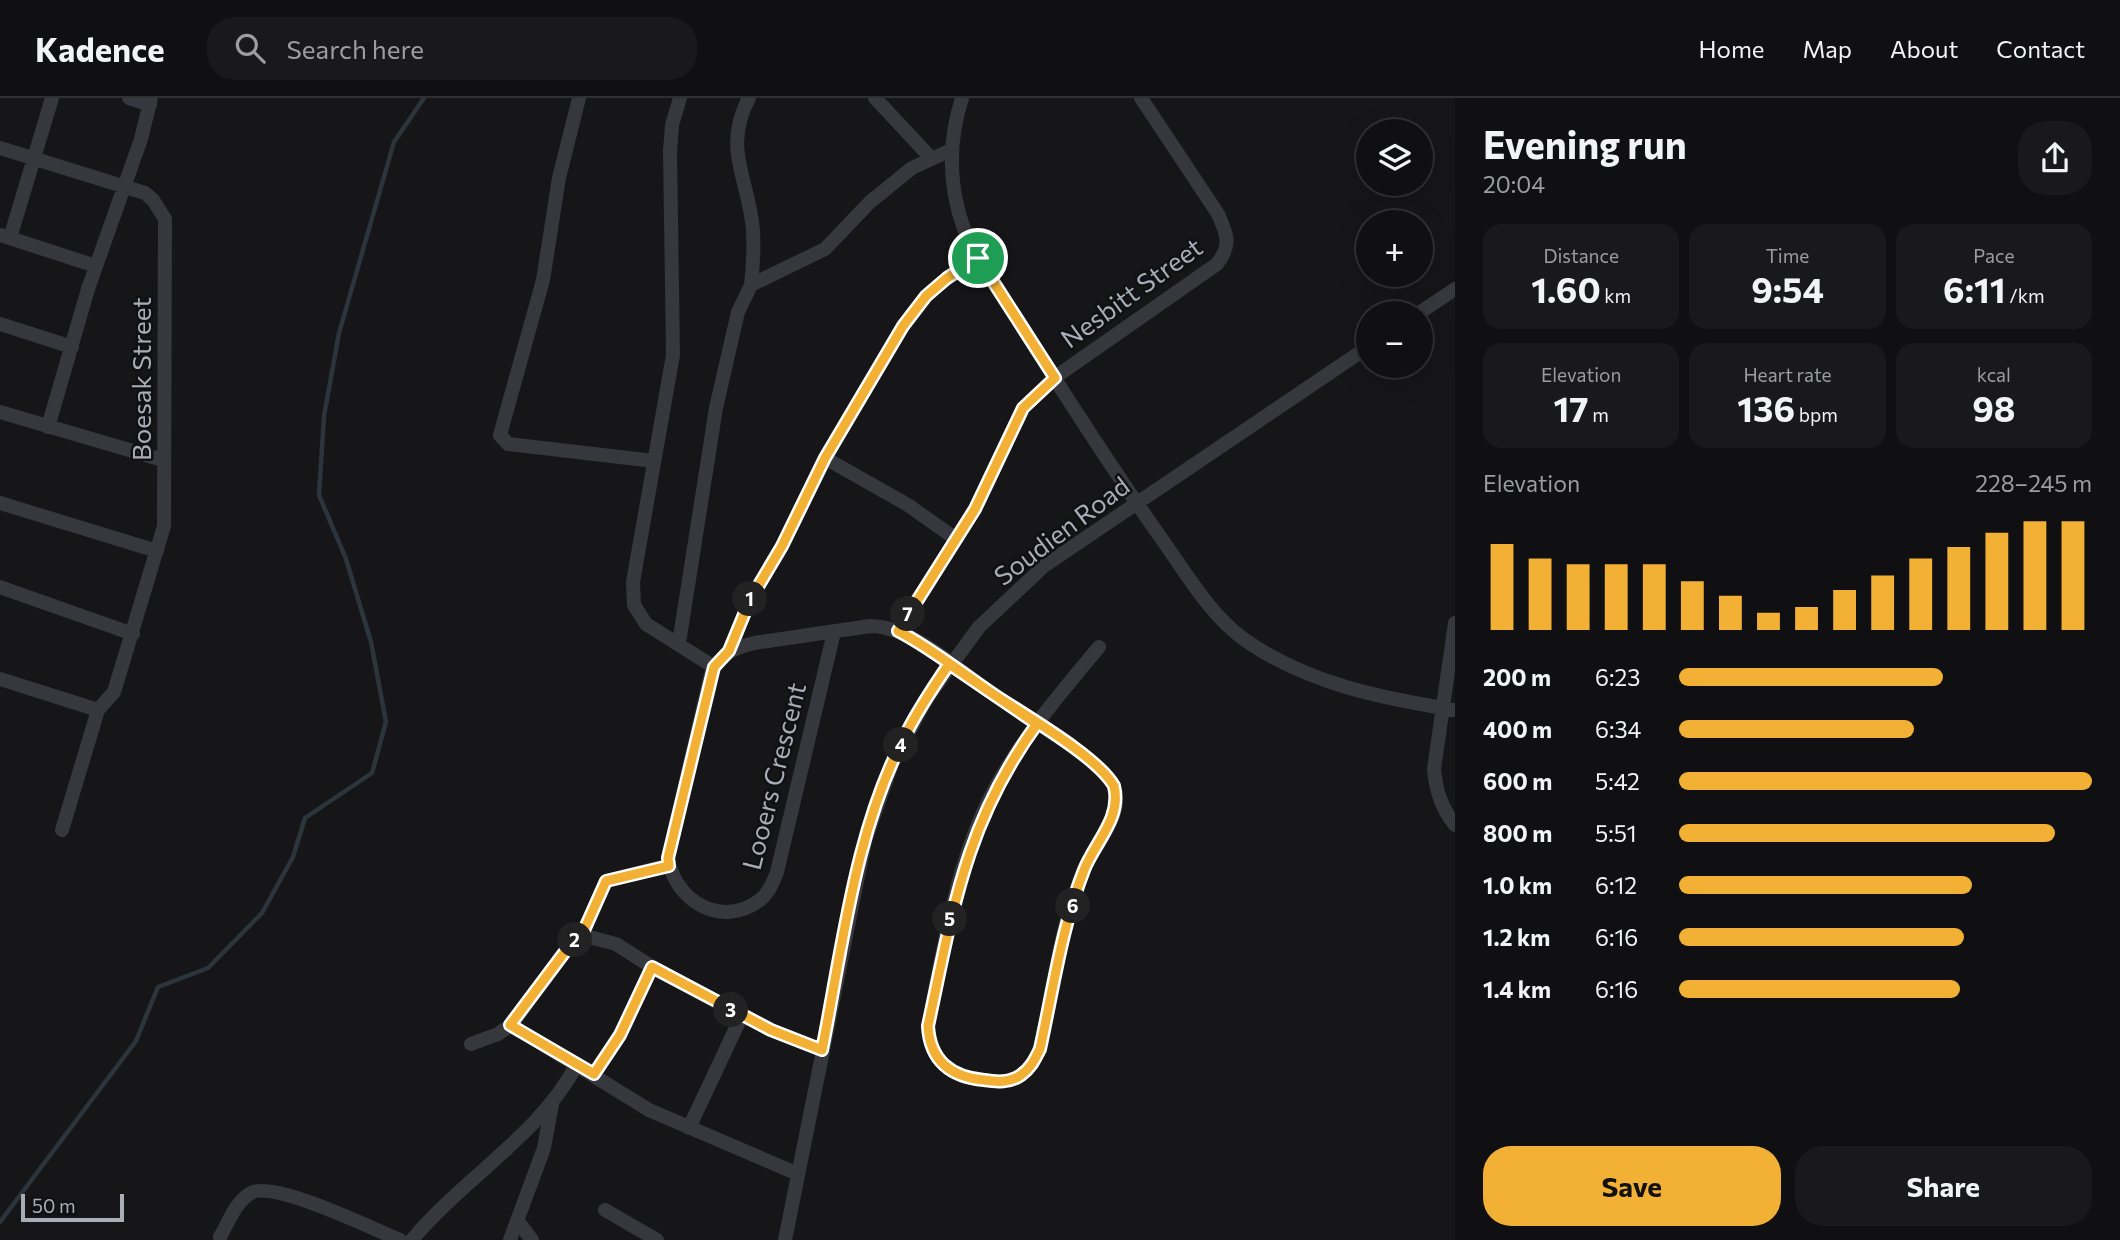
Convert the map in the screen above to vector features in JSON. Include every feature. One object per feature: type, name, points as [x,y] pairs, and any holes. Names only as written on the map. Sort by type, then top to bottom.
[{"type":"street","points":[[52,98],[5,237],[96,266]]},
{"type":"street","points":[[48,427],[96,266],[125,186],[150,101],[129,98]]},
{"type":"street","points":[[579,98],[559,178],[543,280],[500,435],[508,444],[654,461]]},
{"type":"street","points":[[680,98],[672,125],[670,151],[673,355],[633,582],[634,605],[646,624],[714,667]]},
{"type":"street","points":[[679,643],[716,408],[738,312],[751,285],[753,229],[735,141],[740,114],[749,98]]},
{"type":"street","points":[[875,98],[932,159]]},
{"type":"street","points":[[961,98],[951,150],[951,182],[960,222],[978,258],[1055,378],[1207,603],[1244,639],[1280,662],[1317,679],[1370,694],[1448,709]]},
{"type":"street","name":"Nesbitt Street","points":[[898,631],[992,477],[1023,408],[1055,378],[1217,264],[1228,246],[1227,234],[1218,214],[1141,98]]},
{"type":"street","name":"Boesak Street","points":[[0,148],[125,186],[153,200],[165,219],[163,460],[166,497],[157,551],[114,692],[98,710],[62,830]]},
{"type":"street","points":[[751,285],[825,249],[870,202],[912,168],[951,150]]},
{"type":"street","points":[[581,937],[606,881],[669,866],[668,858],[714,667],[729,651],[750,600],[782,546],[825,458],[903,326],[926,296],[947,278],[978,258]]},
{"type":"street","points":[[1433,304],[1455,289]]},
{"type":"street","points":[[0,324],[72,347]]},
{"type":"street","name":"Soudien Road","points":[[785,1240],[865,841],[879,797],[906,733],[949,664],[1015,591],[1074,544],[1356,355]]},
{"type":"street","points":[[0,412],[163,460]]},
{"type":"street","points":[[825,458],[908,505],[956,539]]},
{"type":"street","points":[[0,503],[157,551]]},
{"type":"street","points":[[0,587],[133,634]]},
{"type":"street","points":[[1455,624],[1448,709],[1434,769],[1436,790],[1444,810],[1455,825]]},
{"type":"street","points":[[729,651],[754,643],[870,626],[898,631],[1037,724],[1109,777],[1116,802],[1106,831],[1085,869],[1074,901],[1040,1049],[1032,1066],[1019,1077],[1003,1082],[958,1075],[936,1058],[929,1042],[928,1026],[953,907],[971,844],[991,796],[1037,724],[1099,648]]},
{"type":"street","name":"Looers Crescent","points":[[669,866],[675,884],[685,896],[712,909],[744,908],[761,900],[769,891],[778,872],[834,632]]},
{"type":"street","points":[[0,680],[98,710]]},
{"type":"street","points":[[471,1044],[498,1034],[510,1025],[573,941],[581,937],[616,944],[652,967],[742,1015],[822,1050]]},
{"type":"street","points":[[594,1074],[620,1035],[652,967]]},
{"type":"street","points":[[689,1128],[742,1015]]},
{"type":"street","points":[[510,1025],[594,1074],[615,1092],[689,1128],[798,1174]]},
{"type":"street","points":[[419,1238],[552,1104],[577,1064]]},
{"type":"street","points":[[509,1240],[544,1148],[552,1104]]},
{"type":"street","points":[[220,1237],[242,1200],[261,1189],[274,1190],[300,1199],[400,1240]]},
{"type":"street","points":[[605,1210],[657,1240]]},
{"type":"street","points":[[517,1220],[532,1240]]},
{"type":"waterway","points":[[0,1222],[136,1041],[158,987],[208,968],[262,913],[293,857],[305,818],[372,773],[386,722],[371,642],[346,559],[319,495],[324,416],[339,333],[394,142],[424,98]]},
{"type":"route","points":[[978,258],[947,278],[926,296],[903,326],[825,458],[782,546],[750,600],[729,651],[714,667],[668,858],[669,866],[606,881],[581,937],[573,941],[510,1025],[594,1074],[620,1035],[652,967],[771,1030],[822,1050],[865,841],[879,797],[906,733],[949,664],[1037,724],[1014,756],[991,796],[971,844],[953,907],[928,1026],[929,1042],[936,1058],[943,1065],[958,1075],[971,1079],[1003,1082],[1019,1077],[1032,1066],[1040,1049],[1071,912],[1085,869],[1114,810],[1114,786],[1095,764],[1037,724],[993,694],[949,664],[912,638],[898,631],[975,509],[1023,408],[1055,378],[978,258]]}]
